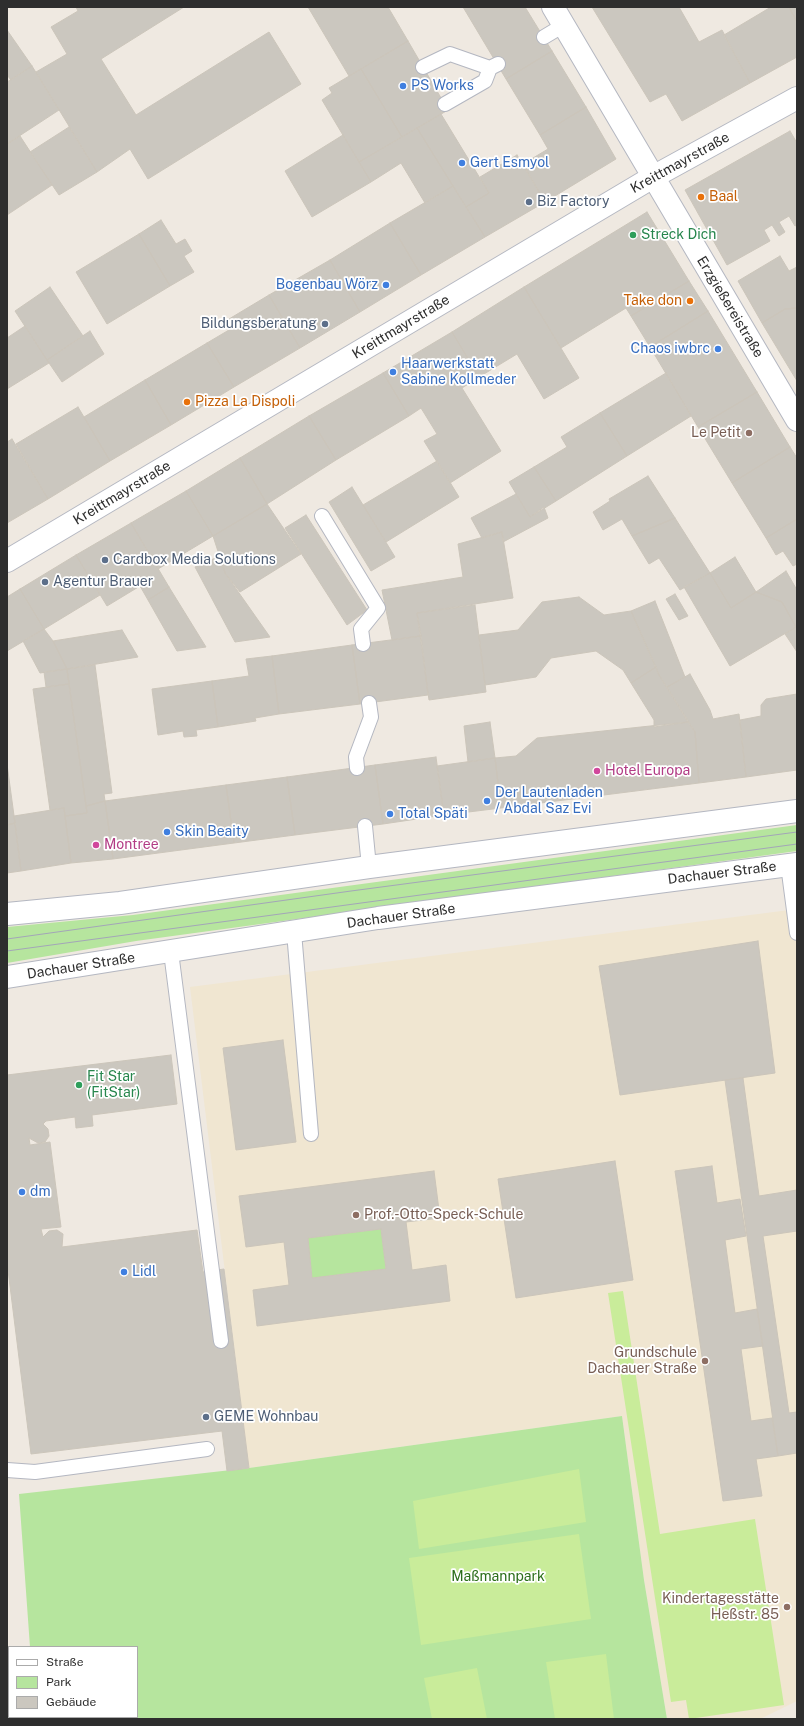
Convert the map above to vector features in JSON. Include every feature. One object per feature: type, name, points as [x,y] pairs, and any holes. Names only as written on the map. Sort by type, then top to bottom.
[{"type":"main road","name":"Erzgießereistraße","points":[[558,16],[797,420]]},
{"type":"main road","name":"Kreittmayrstraße","points":[[7,561],[653,177],[797,98]]},
{"type":"main road","points":[[7,914],[120,903],[369,867],[797,811]]},
{"type":"main road","name":"Dachauer Straße","points":[[7,978],[378,918],[792,864]]},
{"type":"lane","points":[[544,37],[558,16]]},
{"type":"lane","points":[[423,67],[450,54],[494,66],[485,81],[445,104]]},
{"type":"lane","points":[[322,516],[378,608],[361,629],[363,644]]},
{"type":"lane","points":[[357,768],[356,757],[371,717],[369,703]]},
{"type":"lane","points":[[365,826],[369,867]]},
{"type":"lane","points":[[792,864],[797,933]]},
{"type":"lane","points":[[294,932],[311,1134]]},
{"type":"lane","points":[[171,952],[221,1341]]},
{"type":"lane","points":[[7,1470],[35,1472],[207,1449]]},
{"type":"shaded area","points":[[797,909],[797,1701],[760,1719],[667,1719],[644,1580],[622,1416],[249,1468],[190,987]]},
{"type":"green space","points":[[797,825],[797,851],[136,941],[7,963],[7,927],[133,915]]},
{"type":"green space","points":[[381,1229],[386,1269],[312,1278],[308,1238]]},
{"type":"green space","points":[[623,1291],[660,1534],[755,1519],[784,1705],[689,1719],[686,1700],[671,1702],[608,1293]]},
{"type":"green space","name":"Maßmannpark","points":[[622,1416],[644,1580],[667,1719],[35,1719],[138,1718],[138,1646],[30,1646],[19,1494],[249,1468]]},
{"type":"green space","points":[[579,1469],[586,1522],[419,1549],[413,1501]]},
{"type":"green space","points":[[579,1534],[591,1619],[421,1645],[409,1558]]},
{"type":"green space","points":[[606,1654],[614,1719],[555,1719],[546,1662]]},
{"type":"green space","points":[[477,1668],[487,1719],[432,1719],[424,1678]]},
{"type":"building","points":[[76,7],[184,7],[101,59],[136,115],[269,32],[301,84],[148,179],[130,149],[97,172],[36,72],[67,54],[51,27],[78,11]]},
{"type":"building","points":[[308,7],[388,7],[408,41],[349,76]]},
{"type":"building","points":[[463,7],[525,7],[552,51],[506,79]]},
{"type":"building","points":[[592,7],[679,7],[699,42],[722,30],[750,83],[682,121],[666,94],[650,102]]},
{"type":"building","points":[[771,7],[789,7],[797,22],[797,57],[750,83],[724,35]]},
{"type":"building","points":[[789,7],[797,7],[797,22]]},
{"type":"building","points":[[7,30],[32,66],[11,80],[7,75]]},
{"type":"building","name":"PS Works","points":[[408,41],[448,110],[402,137],[361,69]]},
{"type":"building","points":[[552,51],[586,107],[540,135],[506,79]]},
{"type":"building","points":[[32,66],[59,110],[7,144],[7,82]]},
{"type":"building","points":[[361,69],[402,137],[359,162],[322,100],[332,93],[329,88]]},
{"type":"building","points":[[586,107],[616,159],[545,202],[523,164],[548,149],[540,135]]},
{"type":"building","points":[[441,114],[489,193],[466,207],[417,128]]},
{"type":"building","points":[[69,127],[97,172],[59,195],[30,152]]},
{"type":"building","points":[[417,128],[453,186],[425,203],[401,163],[371,182],[359,162]]},
{"type":"building","points":[[790,131],[797,143],[797,225],[795,226],[789,216],[779,222],[785,232],[779,236],[772,225],[764,230],[770,241],[727,265],[685,190]]},
{"type":"building","points":[[343,135],[371,182],[312,217],[285,171]]},
{"type":"building","points":[[20,136],[52,185],[7,215],[7,144]]},
{"type":"building","points":[[517,155],[545,202],[485,237],[466,207],[489,193],[480,177]]},
{"type":"building","points":[[453,186],[485,237],[421,275],[390,223]]},
{"type":"building","points":[[647,212],[689,281],[631,316],[626,308],[561,348],[524,287]]},
{"type":"building","points":[[161,220],[176,244],[185,239],[192,251],[184,256],[194,272],[170,286],[139,234]]},
{"type":"building","points":[[390,223],[421,275],[360,312],[330,260]]},
{"type":"building","points":[[139,234],[170,286],[107,324],[76,272]]},
{"type":"building","points":[[780,256],[789,271],[797,267],[797,308],[785,309],[762,323],[738,281]]},
{"type":"building","points":[[330,260],[360,312],[300,348],[269,295]]},
{"type":"building","points":[[689,281],[708,311],[650,347],[631,316]]},
{"type":"building","points":[[50,287],[83,336],[47,360],[15,311]]},
{"type":"building","points":[[524,287],[579,378],[544,399],[517,354],[479,377],[452,332]]},
{"type":"building","points":[[269,295],[300,348],[234,387],[207,343],[234,327],[229,319]]},
{"type":"building","points":[[797,308],[797,381],[762,323],[785,309]]},
{"type":"building","points":[[708,311],[757,392],[698,427],[650,347]]},
{"type":"building","points":[[25,326],[49,363],[7,389],[7,338]]},
{"type":"building","points":[[90,331],[104,354],[62,382],[47,360]]},
{"type":"building","points":[[452,332],[479,377],[462,388],[501,451],[450,483],[424,441],[437,434],[421,408],[409,416],[383,373]]},
{"type":"building","points":[[207,343],[234,387],[171,425],[145,380]]},
{"type":"building","points":[[383,373],[409,416],[336,460],[309,416]]},
{"type":"building","points":[[666,373],[691,416],[627,456],[600,413]]},
{"type":"building","points":[[145,380],[171,425],[110,461],[84,417]]},
{"type":"building","points":[[757,392],[790,447],[732,483],[698,427]]},
{"type":"building","points":[[78,407],[110,461],[48,499],[16,444]]},
{"type":"building","points":[[600,413],[627,456],[556,501],[534,467],[567,447],[561,437]]},
{"type":"building","points":[[309,416],[336,460],[267,504],[240,458]]},
{"type":"building","points":[[12,439],[48,499],[7,523],[7,442]]},
{"type":"building","points":[[790,447],[797,458],[797,519],[766,538],[732,483]]},
{"type":"building","points":[[240,458],[267,504],[213,536],[186,491]]},
{"type":"building","points":[[437,461],[459,497],[386,542],[363,505]]},
{"type":"building","points":[[534,467],[556,501],[530,517],[509,482]]},
{"type":"building","points":[[648,476],[675,518],[632,536],[622,519],[603,530],[593,512],[610,501],[609,499]]},
{"type":"building","points":[[352,487],[395,557],[371,571],[329,502]]},
{"type":"building","points":[[186,491],[213,536],[158,569],[131,523]]},
{"type":"building","points":[[516,494],[530,517],[544,507],[548,518],[503,542],[502,532],[482,538],[471,518]]},
{"type":"building","points":[[267,504],[301,554],[240,592],[225,573],[213,536]]},
{"type":"building","points":[[306,515],[367,610],[347,625],[285,528]]},
{"type":"building","points":[[675,518],[710,573],[680,590],[659,558],[649,564],[632,536]]},
{"type":"building","points":[[797,519],[797,564],[793,566],[783,551],[776,555],[766,538]]},
{"type":"building","points":[[131,523],[169,587],[148,600],[140,586],[107,606],[76,555]]},
{"type":"building","points":[[502,532],[513,598],[417,613],[421,636],[392,640],[382,590],[463,577],[458,544]]},
{"type":"building","points":[[76,555],[100,595],[44,629],[20,589]]},
{"type":"building","points":[[220,556],[225,573],[270,637],[235,642],[195,567]]},
{"type":"building","points":[[735,557],[756,592],[731,608],[710,573]]},
{"type":"building","points":[[786,571],[797,590],[797,652],[785,634],[796,627],[782,602],[756,592]]},
{"type":"building","points":[[710,573],[731,608],[756,592],[782,602],[796,627],[730,666],[684,587]]},
{"type":"building","points":[[169,587],[206,647],[177,651],[148,600]]},
{"type":"building","points":[[20,589],[44,629],[7,651],[7,597]]},
{"type":"building","points":[[675,594],[688,616],[679,620],[666,599]]},
{"type":"building","points":[[579,597],[604,615],[631,611],[656,667],[631,683],[623,670],[596,651],[551,658],[536,677],[485,685],[479,635],[518,630],[542,602]]},
{"type":"building","points":[[655,601],[685,677],[667,687],[659,675],[631,611]]},
{"type":"building","points":[[475,605],[486,692],[429,700],[417,613]]},
{"type":"building","points":[[44,629],[53,641],[67,669],[40,673],[23,641]]},
{"type":"building","points":[[122,630],[138,657],[67,669],[53,641]]},
{"type":"building","points":[[421,636],[428,695],[360,704],[352,645]]},
{"type":"building","points":[[352,645],[360,704],[279,714],[272,656]]},
{"type":"building","points":[[272,656],[279,714],[255,718],[256,721],[218,727],[212,681],[249,676],[246,659]]},
{"type":"building","points":[[95,665],[112,793],[104,794],[105,801],[86,806],[67,669]]},
{"type":"building","points":[[656,667],[659,675],[688,722],[654,727],[654,720],[631,683]]},
{"type":"building","points":[[67,669],[69,684],[46,687],[44,672]]},
{"type":"building","points":[[690,674],[710,710],[713,719],[739,714],[746,777],[699,783],[695,732],[667,687]]},
{"type":"building","points":[[212,681],[218,727],[196,730],[197,736],[184,737],[183,731],[158,735],[152,689]]},
{"type":"building","points":[[69,684],[87,813],[65,816],[64,808],[50,810],[33,689]]},
{"type":"building","points":[[797,694],[797,770],[746,777],[740,720],[761,716],[761,705],[766,699]]},
{"type":"building","points":[[490,722],[495,758],[468,762],[464,726]]},
{"type":"building","name":"Hotel Europa","points":[[688,722],[695,732],[699,783],[501,808],[495,758],[516,756],[537,738]]},
{"type":"building","points":[[436,757],[444,815],[383,824],[375,765]]},
{"type":"building","points":[[495,758],[501,808],[444,815],[437,766]]},
{"type":"building","points":[[7,764],[15,823],[7,825]]},
{"type":"building","points":[[375,765],[383,824],[295,835],[287,777]]},
{"type":"building","points":[[287,777],[295,835],[234,843],[226,785]]},
{"type":"building","points":[[226,785],[234,843],[113,859],[105,801]]},
{"type":"building","points":[[105,801],[113,859],[71,863],[65,816],[87,813],[86,806]]},
{"type":"building","points":[[64,808],[71,863],[21,871],[14,816]]},
{"type":"building","points":[[15,823],[21,871],[7,873],[7,825]]},
{"type":"building","points":[[758,941],[775,1073],[620,1095],[599,966]]},
{"type":"building","points":[[283,1040],[296,1142],[236,1150],[223,1048]]},
{"type":"building","points":[[171,1055],[177,1104],[92,1115],[93,1126],[76,1128],[75,1117],[46,1121],[43,1124],[48,1129],[49,1136],[45,1142],[38,1143],[29,1138],[30,1145],[50,1142],[61,1227],[41,1229],[43,1237],[49,1231],[57,1230],[63,1234],[62,1247],[197,1230],[203,1272],[224,1269],[249,1468],[227,1471],[222,1431],[31,1454],[7,1262],[7,1075]]},
{"type":"building","points":[[743,1078],[759,1196],[797,1190],[797,1231],[763,1236],[789,1413],[797,1412],[797,1453],[778,1456],[725,1080]]},
{"type":"building","points":[[615,1161],[633,1280],[516,1298],[498,1179]]},
{"type":"building","points":[[712,1166],[717,1203],[740,1199],[746,1236],[725,1240],[735,1313],[757,1309],[763,1346],[741,1349],[751,1421],[772,1418],[778,1456],[756,1459],[762,1496],[723,1501],[675,1171]]},
{"type":"building","points":[[434,1171],[440,1218],[406,1222],[412,1270],[446,1265],[450,1301],[257,1326],[253,1290],[289,1285],[284,1242],[246,1247],[239,1196]],"holes":[[[381,1229],[386,1269],[312,1278],[308,1238]]]},
{"type":"tram line","points":[[7,939],[351,891],[797,832]]},
{"type":"tram line","points":[[7,951],[797,844]]},
{"type":"place","name":"PS Works","points":[[403,86]]},
{"type":"place","name":"Gert Esmyol","points":[[462,163]]},
{"type":"place","name":"Baal","points":[[701,197]]},
{"type":"place","name":"Biz Factory","points":[[529,202]]},
{"type":"place","name":"Streck Dich","points":[[633,235]]},
{"type":"place","name":"Bogenbau Wörz","points":[[386,285]]},
{"type":"place","name":"Take don","points":[[690,301]]},
{"type":"place","name":"Bildungsberatung","points":[[325,324]]},
{"type":"place","name":"Chaos iwbrc","points":[[718,349]]},
{"type":"place","name":"Haarwerkstatt Sabine Kollmeder","points":[[393,372]]},
{"type":"place","name":"Pizza La Dispoli","points":[[187,402]]},
{"type":"place","name":"Le Petit","points":[[749,433]]},
{"type":"place","name":"Cardbox Media Solutions","points":[[105,560]]},
{"type":"place","name":"Agentur Brauer","points":[[45,582]]},
{"type":"place","name":"Hotel Europa","points":[[597,771]]},
{"type":"place","name":"Der Lautenladen / Abdal Saz Evi","points":[[487,801]]},
{"type":"place","name":"Total Späti","points":[[390,814]]},
{"type":"place","name":"Skin Beaity","points":[[167,832]]},
{"type":"place","name":"Montree","points":[[96,845]]},
{"type":"place","name":"Fit Star (FitStar)","points":[[79,1085]]},
{"type":"place","name":"dm","points":[[22,1192]]},
{"type":"place","name":"Prof.-Otto-Speck-Schule","points":[[356,1215]]},
{"type":"place","name":"Lidl","points":[[124,1272]]},
{"type":"place","name":"Grundschule Dachauer Straße","points":[[705,1361]]},
{"type":"place","name":"GEME Wohnbau","points":[[206,1417]]},
{"type":"place","name":"Kindertagesstätte Heßstr. 85","points":[[787,1607]]}]
